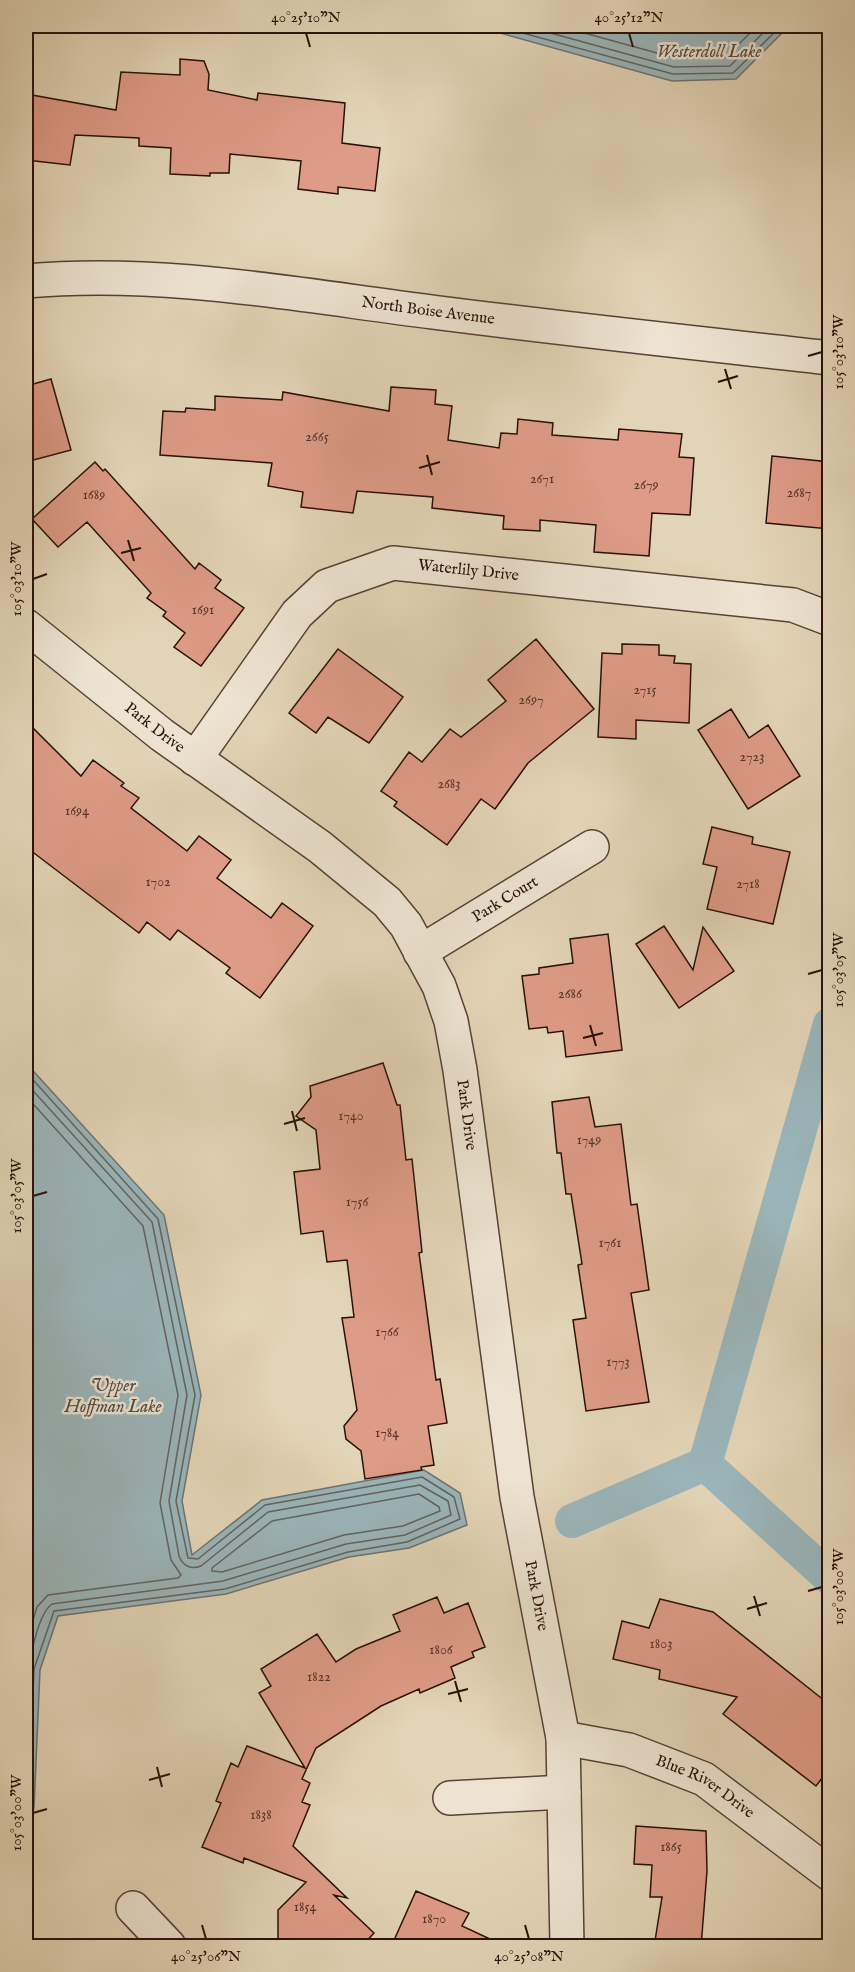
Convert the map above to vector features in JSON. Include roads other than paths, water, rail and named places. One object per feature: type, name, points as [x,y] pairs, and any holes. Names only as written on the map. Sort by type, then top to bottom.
[{"type":"street","name":"North Boise Avenue","points":[[26,281],[98,278],[211,282],[433,312],[830,358]]},
{"type":"street","name":"Waterlily Drive","points":[[195,759],[297,614],[327,586],[393,563],[794,605],[830,620]]},
{"type":"street","name":"Park Drive","points":[[26,626],[195,759],[320,847],[387,902],[406,925],[439,986],[448,1012],[460,1070],[518,1497],[563,1738],[567,1947]]},
{"type":"street","name":"Park Court","points":[[420,951],[592,847]]},
{"type":"street","name":"Blue River Drive","points":[[563,1738],[629,1750],[704,1779],[830,1874]]},
{"type":"street","points":[[450,1798],[564,1792]]},
{"type":"street","points":[[133,1908],[170,1947]]},
{"type":"water","name":"Westerdoll Lake","points":[[475,26],[789,26],[736,79],[672,81]]},
{"type":"water","name":"Upper Hoffman Lake","points":[[26,1063],[164,1215],[201,1395],[182,1501],[192,1555],[262,1500],[424,1470],[460,1493],[467,1525],[409,1548],[349,1557],[226,1594],[58,1616],[40,1670],[34,1808],[26,1838]]},
{"type":"waterway","points":[[705,1464],[830,1024]]},
{"type":"waterway","points":[[705,1464],[830,1578]]},
{"type":"waterway","points":[[572,1521],[705,1464]]}]
